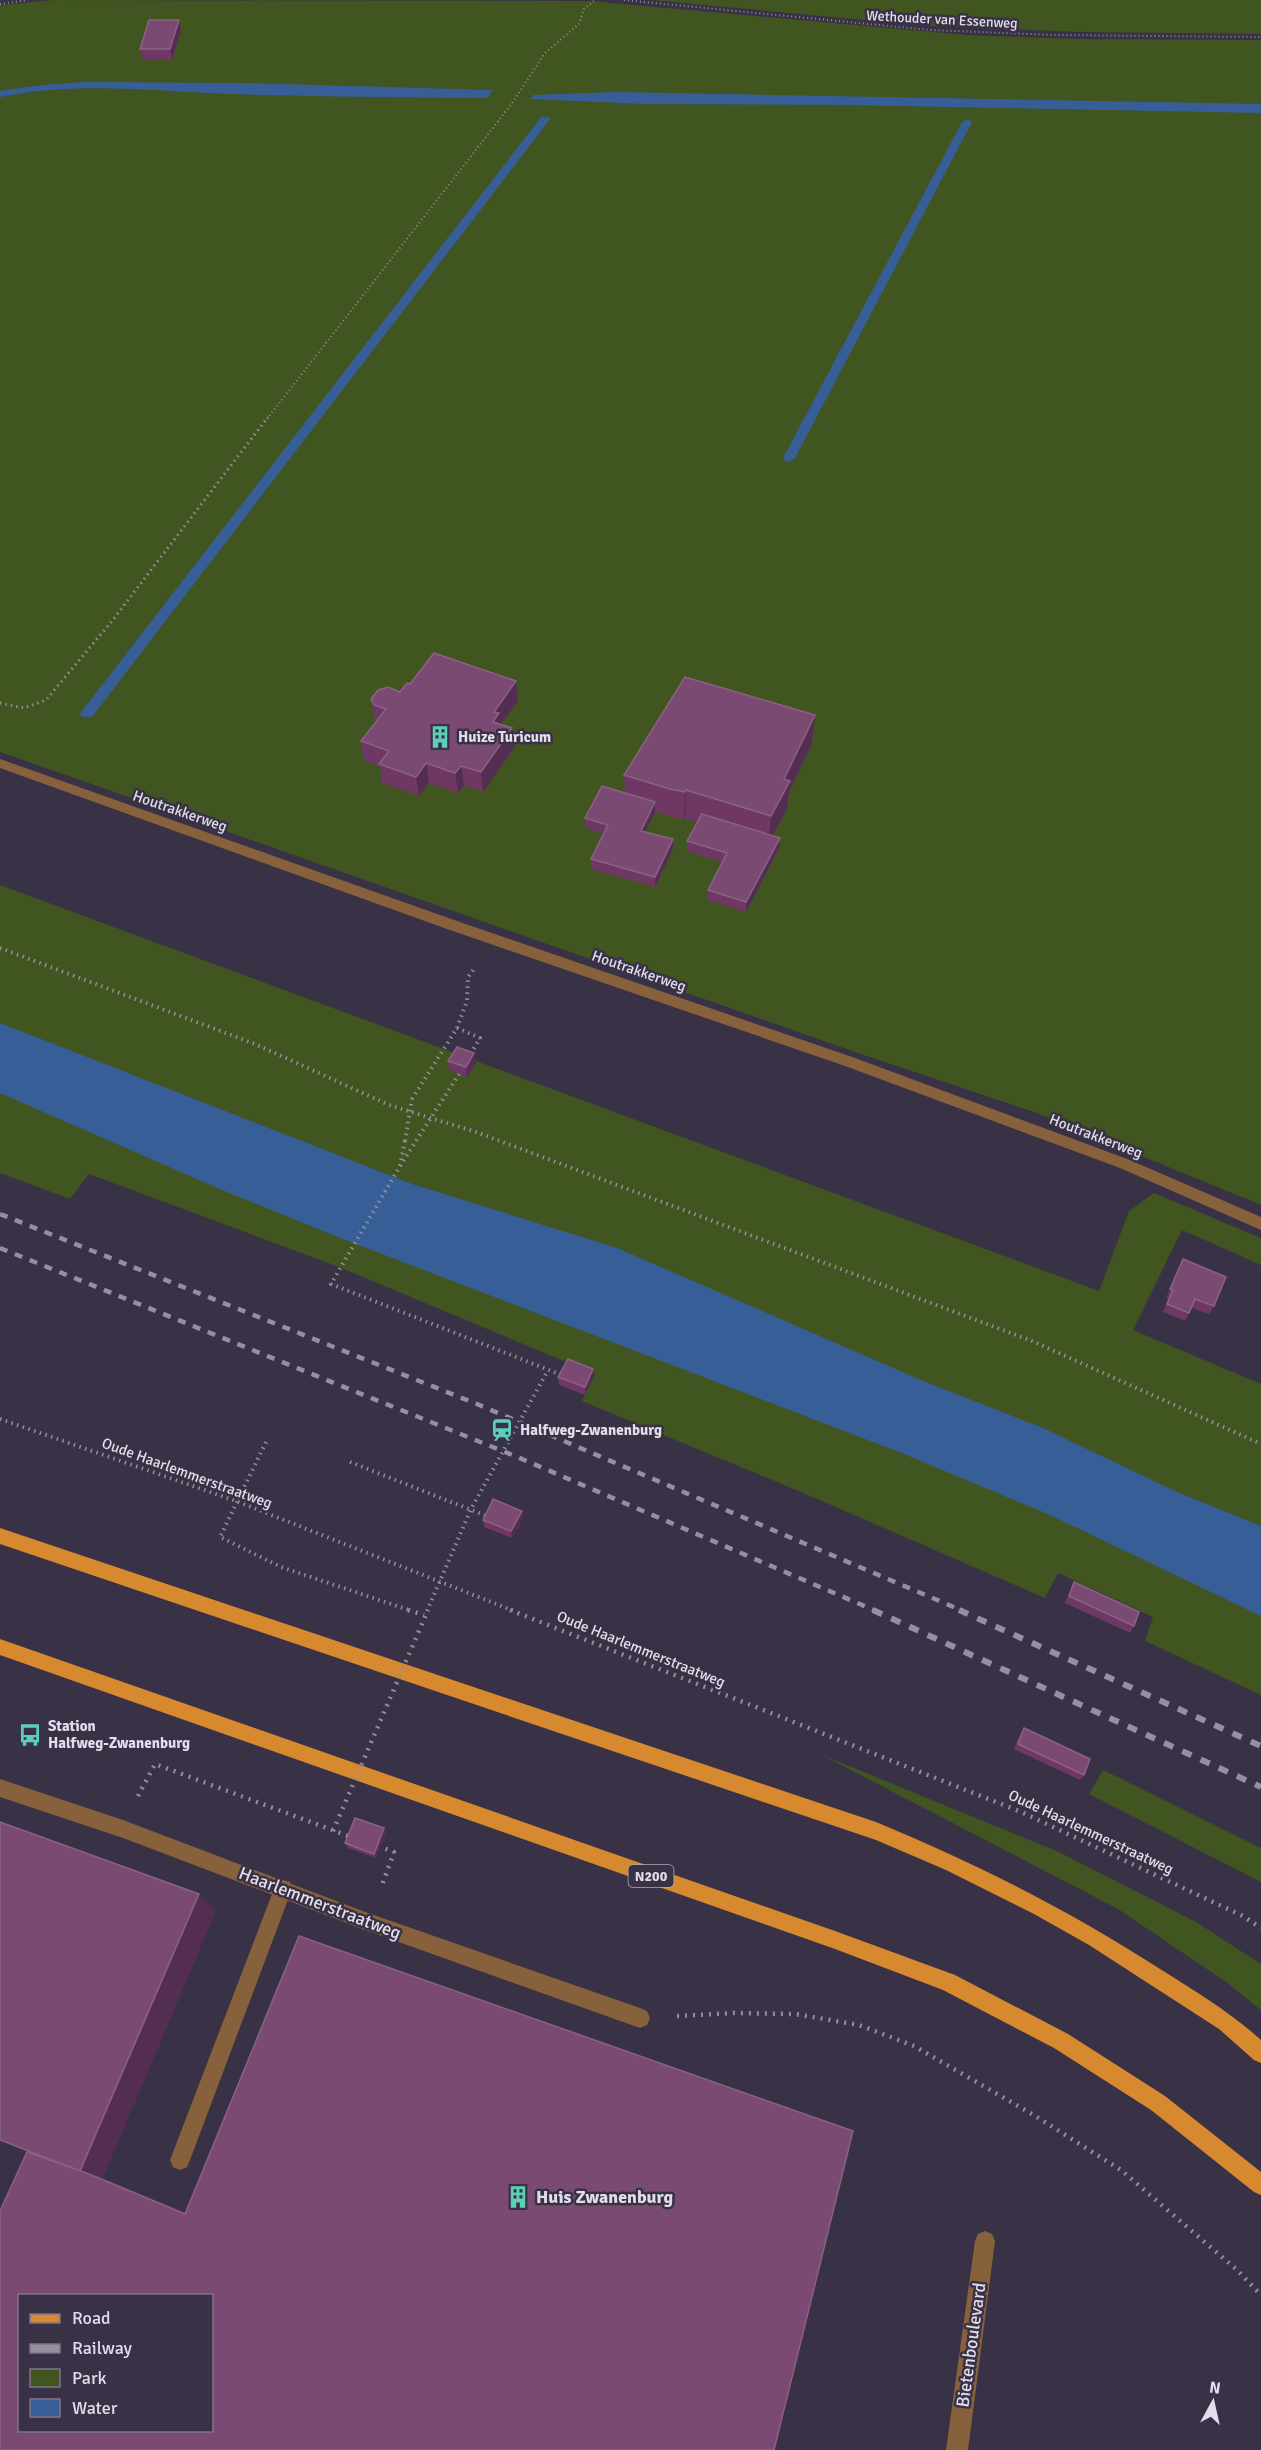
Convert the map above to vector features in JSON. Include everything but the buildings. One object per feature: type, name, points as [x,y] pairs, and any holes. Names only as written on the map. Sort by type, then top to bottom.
[{"type":"main road","points":[[0,1536],[876,1831],[953,1863],[1086,1933],[1226,2022],[1261,2053]]},
{"type":"main road","name":"N200","points":[[0,1647],[835,1940],[948,1982],[1061,2041],[1158,2103],[1261,2185]]},
{"type":"street","name":"Houtrakkerweg","points":[[0,763],[115,806],[894,1078],[1125,1164],[1261,1224]]},
{"type":"street","name":"Haarlemmerstraatweg","points":[[0,1788],[123,1829],[368,1922],[640,2018]]},
{"type":"street","points":[[180,2160],[283,1889]]},
{"type":"street","name":"Bietenboulevard","points":[[957,2450],[985,2241]]},
{"type":"path","points":[[0,4],[28,0]]},
{"type":"path","points":[[0,703],[24,708],[46,700],[112,621],[510,106],[545,53],[579,24],[584,9],[595,0]]},
{"type":"path","name":"Wethouder van Essenweg","points":[[624,0],[930,30],[1054,35],[1261,37]]},
{"type":"path","points":[[400,1166],[412,1100],[457,1028],[467,1001],[468,977],[494,938]]},
{"type":"path","points":[[0,948],[255,1044],[389,1105],[476,1132],[1032,1341],[1261,1444]]},
{"type":"path","points":[[457,1028],[480,1038],[468,1058]]},
{"type":"path","points":[[462,1068],[400,1166],[331,1284],[566,1377]]},
{"type":"path","points":[[333,1831],[471,1509],[548,1370]]},
{"type":"path","name":"Oude Haarlemmerstraatweg","points":[[0,1419],[236,1502],[1019,1811],[1243,1916],[1261,1928]]},
{"type":"path","points":[[266,1442],[220,1537],[281,1567],[424,1615]]},
{"type":"path","points":[[350,1462],[492,1518]]},
{"type":"path","points":[[123,1829],[155,1764],[354,1838]]},
{"type":"path","points":[[368,1922],[394,1852],[374,1845]]},
{"type":"path","points":[[640,2018],[734,2013],[795,2014],[859,2025],[914,2046],[1032,2114],[1121,2170],[1236,2269],[1261,2295]]},
{"type":"green space","points":[[54,0],[590,1],[967,35],[1075,39],[1261,40],[1261,1205],[1037,1113],[858,1053],[0,752],[0,5]]},
{"type":"green space","points":[[650,0],[1261,0],[1261,34],[1081,32],[929,26]]},
{"type":"green space","points":[[0,885],[1099,1291],[1129,1211],[1154,1193],[1261,1238],[1261,1265],[1182,1230],[1133,1330],[1261,1384],[1261,1695],[1145,1641],[1153,1617],[1058,1573],[1045,1598],[808,1495],[582,1401],[595,1374],[339,1267],[89,1174],[70,1199],[0,1173]]},
{"type":"green space","points":[[822,1755],[1059,1852],[1196,1922],[1261,1964],[1261,2010],[1226,1982],[1118,1909]]},
{"type":"green space","points":[[1103,1770],[1261,1848],[1261,1882],[1089,1794]]},
{"type":"water","points":[[87,82],[243,83],[493,90],[487,98],[264,95],[87,88],[57,89],[0,97],[0,91]]},
{"type":"water","points":[[616,92],[1261,104],[1261,113],[846,105],[644,104],[531,99],[534,95]]},
{"type":"water","points":[[0,1023],[412,1184],[617,1248],[921,1380],[1043,1428],[1177,1492],[1261,1526],[1261,1616],[1050,1515],[904,1454],[348,1241],[222,1190],[0,1093]]},
{"type":"waterway","points":[[87,714],[546,118]]},
{"type":"waterway","points":[[789,458],[967,122]]},
{"type":"railway","points":[[0,1214],[477,1404],[963,1611]]},
{"type":"railway","points":[[0,1248],[515,1456],[876,1611]]},
{"type":"railway","points":[[873,1610],[1261,1787]]},
{"type":"railway","points":[[959,1610],[1261,1746]]},
{"type":"place","name":"Huize Turicum","points":[[440,737]]},
{"type":"place","name":"Halfweg-Zwanenburg","points":[[502,1430]]},
{"type":"place","name":"Station Halfweg-Zwanenburg","points":[[30,1735]]},
{"type":"place","name":"Huis Zwanenburg","points":[[518,2197]]}]
